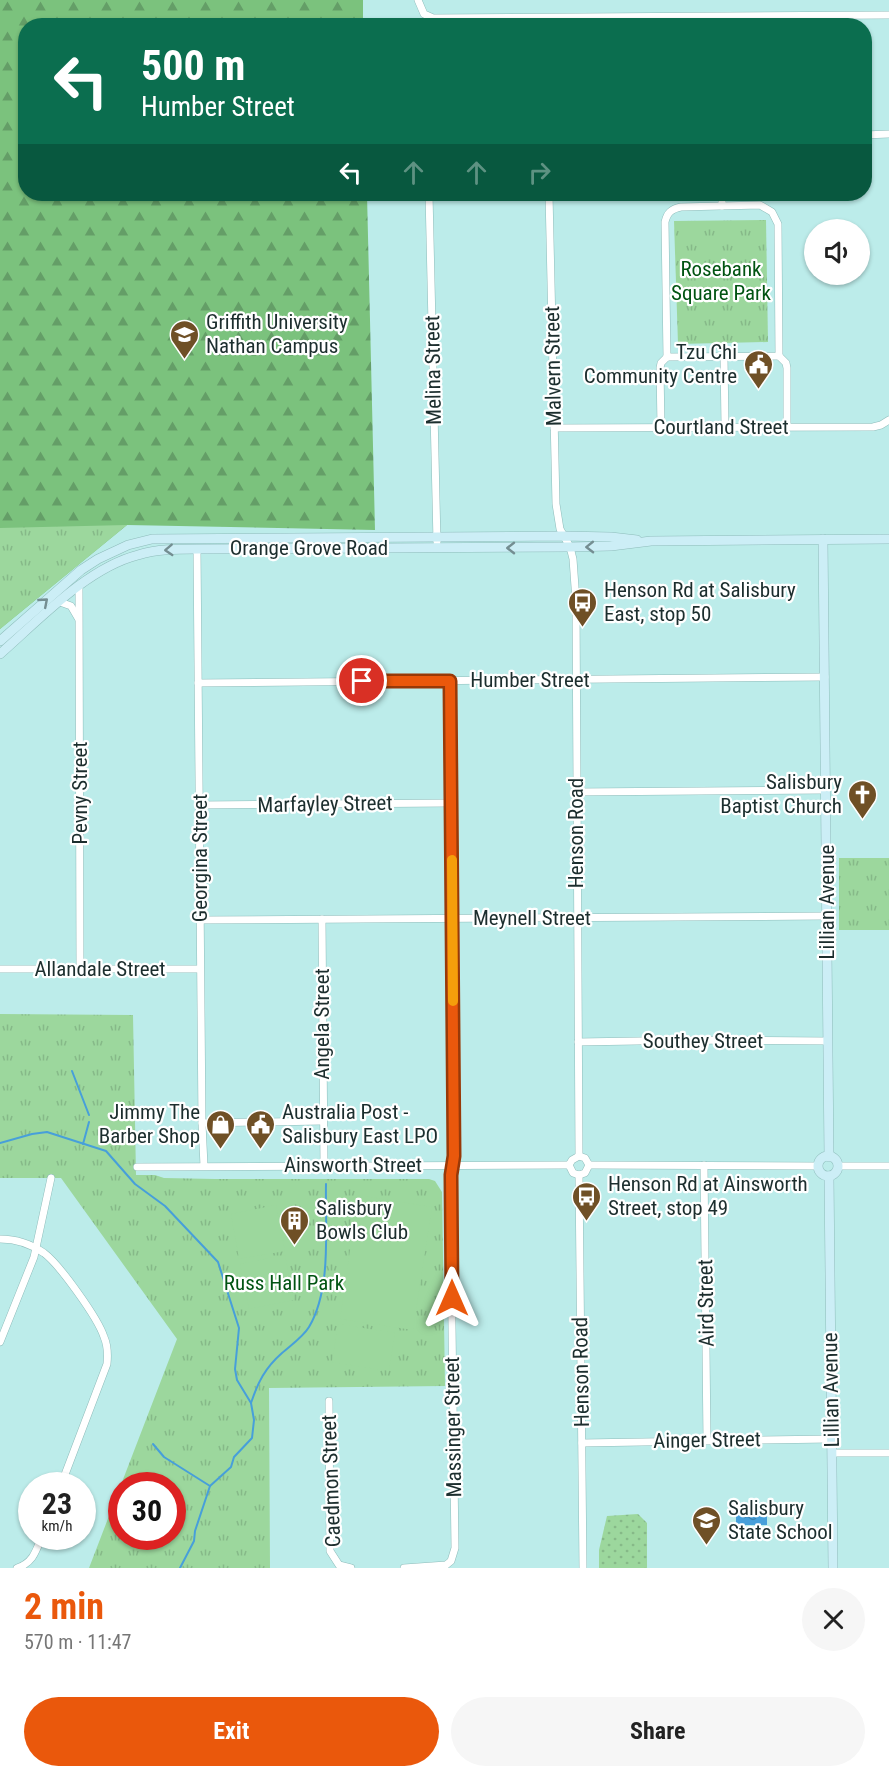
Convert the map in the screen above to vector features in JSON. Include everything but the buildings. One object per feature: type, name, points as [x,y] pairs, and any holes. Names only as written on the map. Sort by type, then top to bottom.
[{"type":"main road","name":"Orange Grove Road","points":[[0,654],[79,586],[105,568],[135,555],[166,550],[437,543],[564,536],[651,541],[889,539]]},
{"type":"main road","name":"Orange Grove Road","points":[[0,641],[86,567],[128,545],[152,539],[570,547],[611,546],[651,541]]},
{"type":"main road","name":"Lillian Avenue","points":[[823,539],[829,1157]]},
{"type":"main road","points":[[829,1157],[836,1161],[838,1166],[834,1174],[829,1176],[823,1175],[818,1166],[823,1158],[829,1157]]},
{"type":"main road","name":"Lillian Avenue","points":[[829,1176],[833,1568]]},
{"type":"street","points":[[418,0],[424,14],[433,18],[889,15]]},
{"type":"street","points":[[872,135],[889,134]]},
{"type":"street","name":"Melina Street","points":[[429,201],[437,543]]},
{"type":"street","name":"Malvern Street","points":[[549,201],[556,504],[559,525],[570,547]]},
{"type":"street","points":[[722,201],[722,206]]},
{"type":"street","points":[[661,427],[660,368],[666,357],[666,216],[675,208],[681,207],[760,205],[772,212],[776,218],[779,356],[786,363],[787,368],[787,427]]},
{"type":"street","points":[[666,357],[779,356]]},
{"type":"street","points":[[724,357],[725,426]]},
{"type":"street","name":"Courtland Street","points":[[554,428],[873,427],[888,421]]},
{"type":"street","name":"Henson Road","points":[[570,547],[575,592],[579,1156]]},
{"type":"street","name":"Georgina Street","points":[[197,549],[204,1166]]},
{"type":"street","name":"Pevny Street","points":[[79,586],[80,968]]},
{"type":"street","points":[[60,602],[71,606],[78,618]]},
{"type":"street","name":"Humber Street","points":[[198,683],[825,677]]},
{"type":"street","name":"Massinger Street","points":[[404,1568],[440,1567],[451,1561],[455,1548],[451,1252],[453,1166],[450,681]]},
{"type":"street","points":[[576,792],[826,790]]},
{"type":"street","name":"Marfayley Street","points":[[199,805],[451,803]]},
{"type":"street","name":"Meynell Street","points":[[200,920],[827,916]]},
{"type":"street","name":"Angela Street","points":[[322,919],[324,1165]]},
{"type":"street","name":"Allandale Street","points":[[0,969],[200,969]]},
{"type":"street","name":"Southey Street","points":[[578,1042],[828,1041]]},
{"type":"street","points":[[202,1123],[323,1121]]},
{"type":"street","points":[[579,1156],[585,1158],[589,1165],[585,1173],[579,1175],[573,1173],[569,1165],[579,1156]]},
{"type":"street","name":"Ainsworth Street","points":[[137,1167],[569,1165]]},
{"type":"street","points":[[589,1165],[818,1166]]},
{"type":"street","name":"Aird Street","points":[[704,1165],[707,1440]]},
{"type":"street","points":[[838,1166],[889,1166]]},
{"type":"street","name":"Henson Road","points":[[579,1175],[583,1568]]},
{"type":"street","points":[[0,1342],[35,1248],[51,1178]]},
{"type":"street","points":[[0,1239],[15,1240],[35,1248],[56,1264],[97,1322],[108,1346],[107,1364],[66,1472]]},
{"type":"street","name":"Caedmon Street","points":[[329,1401],[330,1546],[335,1561],[339,1565],[351,1568]]},
{"type":"street","name":"Ainger Street","points":[[582,1443],[831,1439]]},
{"type":"street","points":[[832,1454],[889,1453]]},
{"type":"street","points":[[17,1568],[28,1563],[36,1550]]},
{"type":"green space","name":"Griffith University Nathan Campus","points":[[0,0],[363,0],[363,18],[18,18],[18,201],[367,201],[375,530],[127,525],[0,629]]},
{"type":"green space","name":"Rosebank Square Park","points":[[766,220],[768,342],[678,344],[674,221]]},
{"type":"green space","points":[[708,262],[710,277],[695,279],[694,264]]},
{"type":"green space","points":[[127,525],[0,629],[0,528]]},
{"type":"green space","points":[[839,858],[889,858],[889,930],[839,930]]},
{"type":"green space","name":"Russ Hall Park","points":[[0,1014],[133,1015],[136,1175],[215,1179],[429,1179],[435,1181],[442,1192],[445,1386],[269,1388],[270,1568],[89,1568],[108,1519],[108,1550],[186,1550],[186,1472],[126,1472],[177,1339],[61,1178],[0,1178]]},
{"type":"green space","points":[[358,1195],[432,1207],[413,1330],[340,1319]]},
{"type":"green space","points":[[276,1205],[285,1251],[239,1259],[231,1214]]},
{"type":"green space","points":[[285,1255],[294,1300],[249,1309],[240,1264]]},
{"type":"green space","points":[[338,1324],[395,1333],[389,1371],[332,1362]]},
{"type":"green space","points":[[638,1514],[647,1523],[647,1568],[599,1568],[599,1550],[607,1516]]},
{"type":"green space","points":[[642,1564],[642,1568],[600,1568],[600,1565]]},
{"type":"water","points":[[736,1513],[767,1513],[767,1525],[736,1525]]},
{"type":"waterway","points":[[72,1071],[89,1115]]},
{"type":"waterway","points":[[83,1144],[89,1122]]},
{"type":"waterway","points":[[0,1143],[47,1132],[106,1151],[135,1184],[165,1206],[218,1262],[239,1328],[235,1369],[237,1380],[251,1403],[254,1420],[252,1438],[234,1457],[231,1467],[210,1486],[195,1531],[194,1541],[180,1568]]},
{"type":"waterway","points":[[251,1403],[259,1382],[267,1370],[304,1334],[316,1311],[321,1294],[326,1257],[326,1184]]},
{"type":"waterway","points":[[153,1444],[164,1457],[210,1486]]},
{"type":"slow traffic","points":[[452,860],[453,1001]]},
{"type":"place","name":"Griffith University Nathan Campus","points":[[185,360]]},
{"type":"place","name":"Tzu Chi Community Centre","points":[[758,390]]},
{"type":"place","name":"Henson Rd at Salisbury East, stop 50","points":[[583,628]]},
{"type":"place","name":"Salisbury Baptist Church","points":[[863,820]]},
{"type":"place","name":"Jimmy The Barber Shop","points":[[221,1150]]},
{"type":"place","name":"Australia Post - Salisbury East LPO","points":[[261,1150]]},
{"type":"place","name":"Henson Rd at Ainsworth Street, stop 49","points":[[587,1222]]},
{"type":"place","name":"Salisbury Bowls Club","points":[[295,1246]]},
{"type":"place","name":"Salisbury State School","points":[[707,1546]]},
{"type":"route","points":[[362,681],[450,681],[454,1156],[451,1175],[452,1298]]}]
